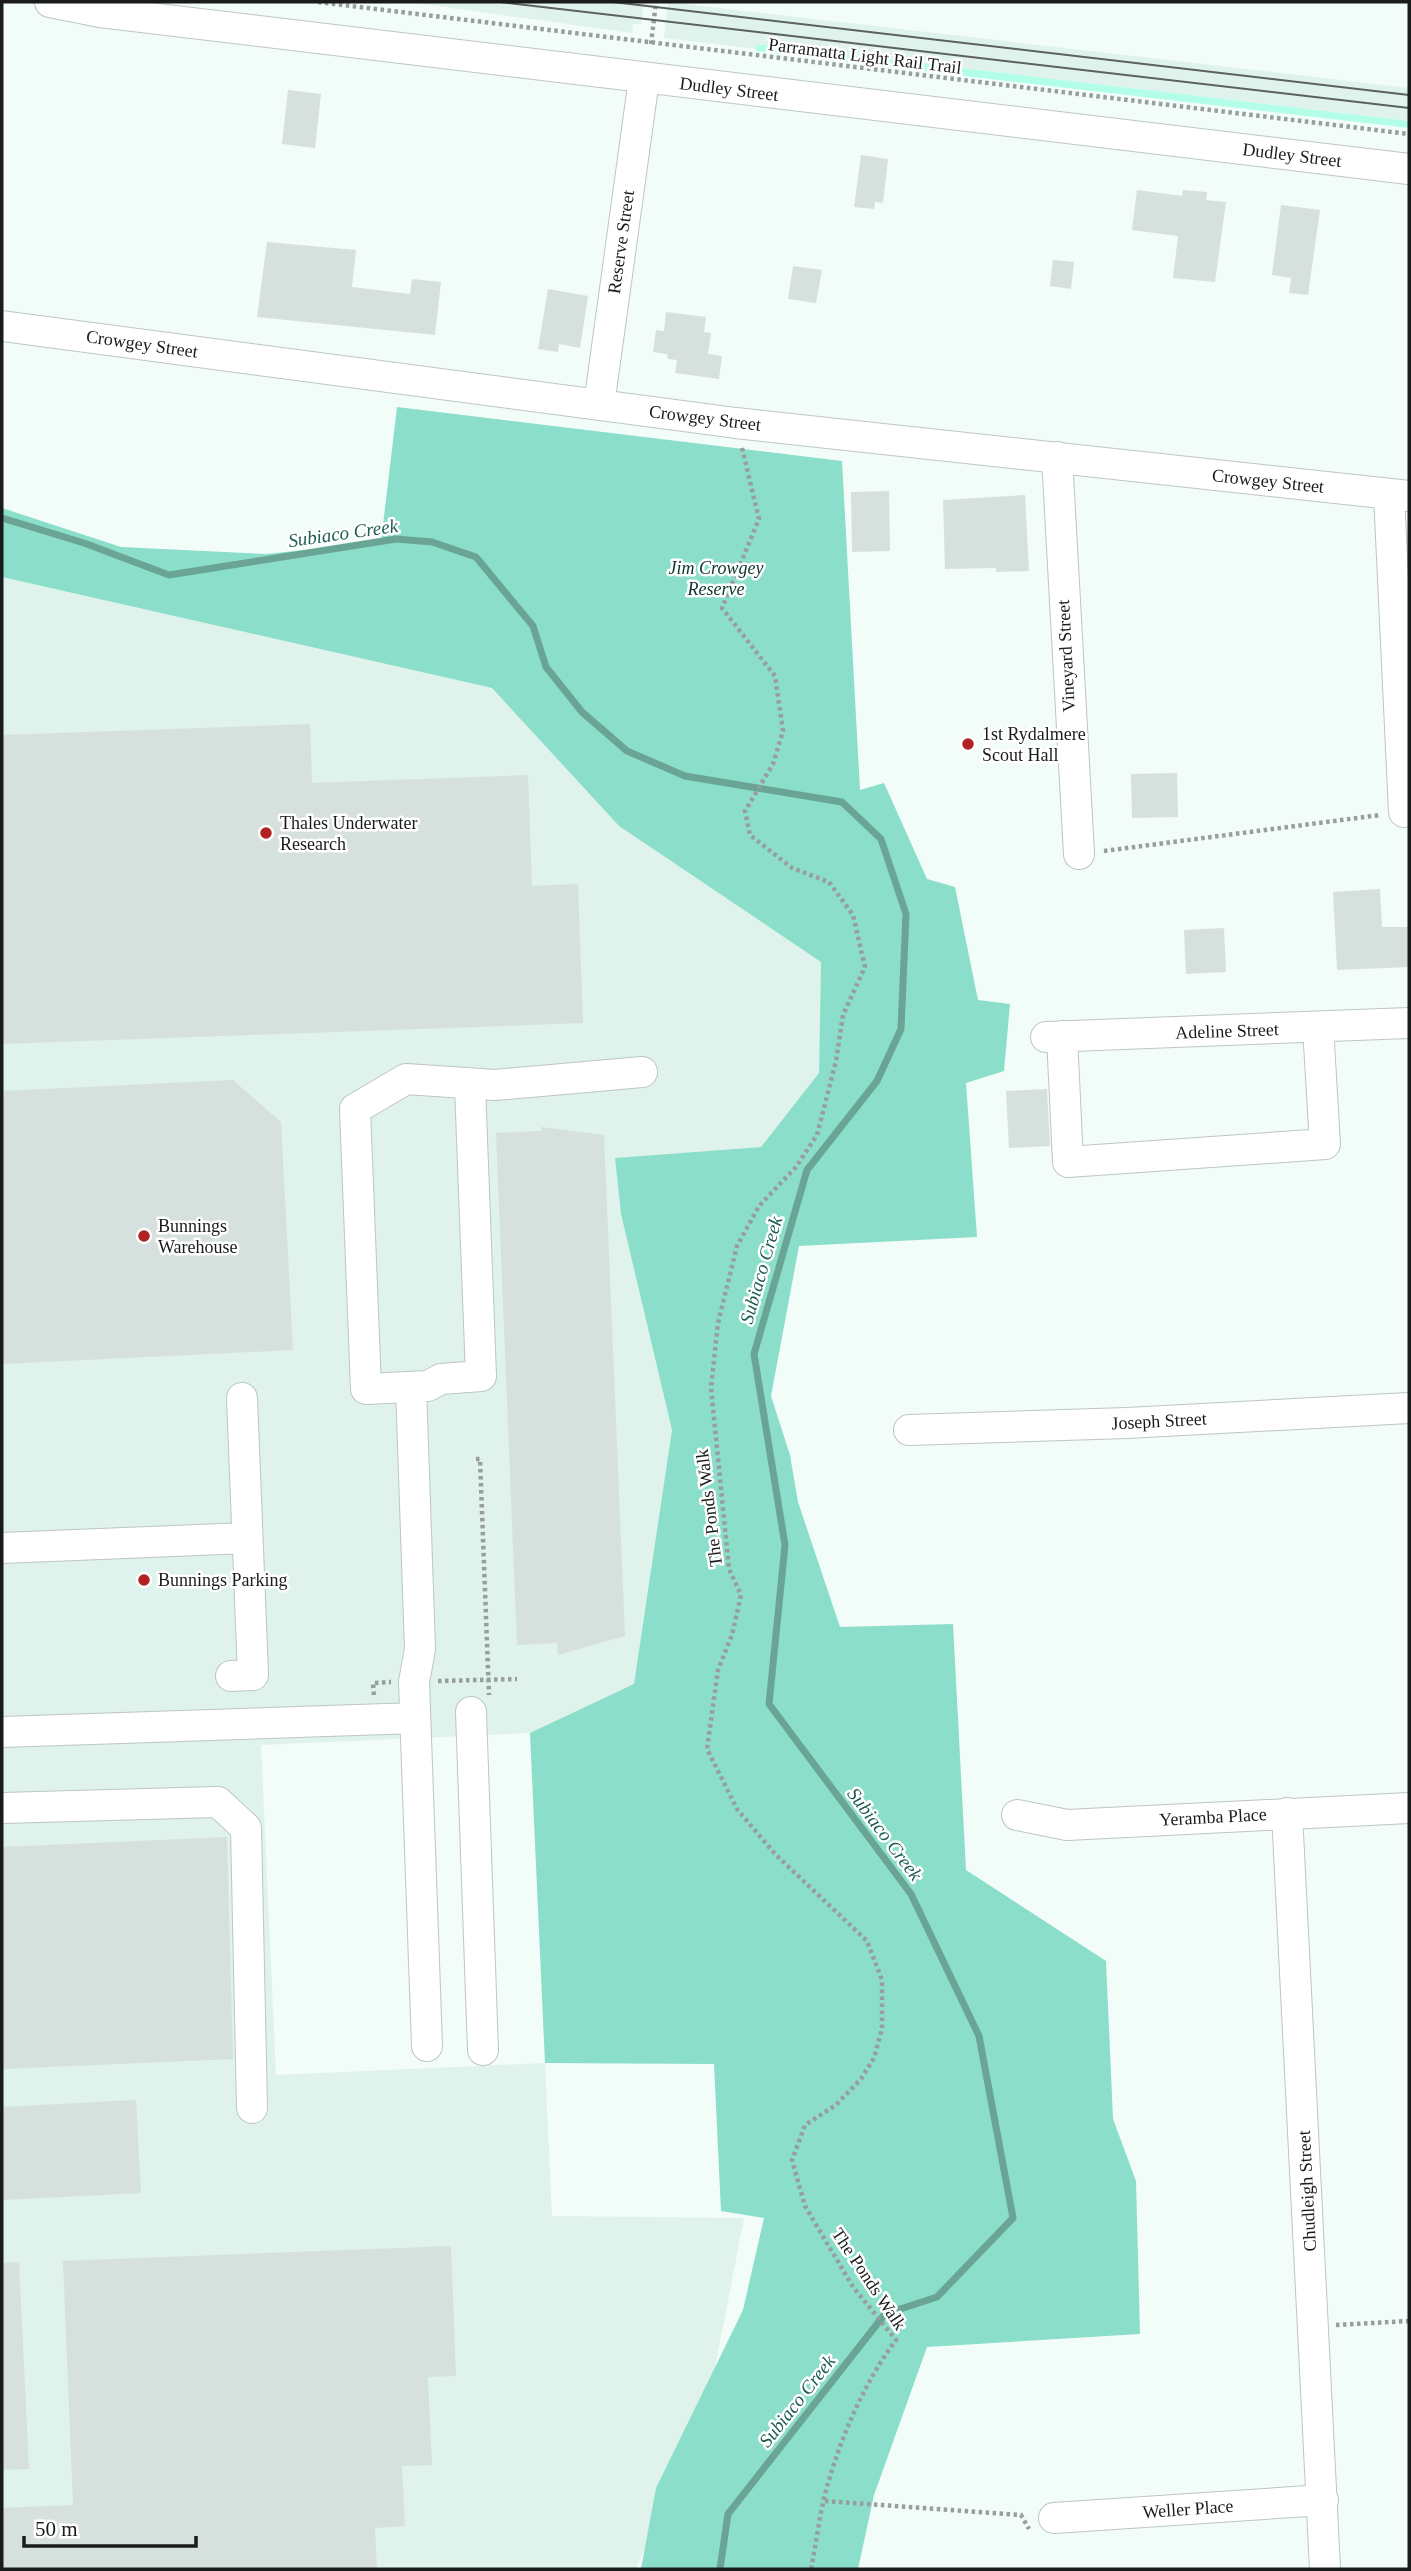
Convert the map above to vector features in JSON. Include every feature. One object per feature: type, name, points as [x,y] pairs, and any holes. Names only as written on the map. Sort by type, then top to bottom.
[{"type":"street","name":"Dudley Street","points":[[50,2],[114,14],[1409,169]]},
{"type":"street","name":"Reserve Street","points":[[599,405],[643,79]]},
{"type":"street","name":"Crowgey Street","points":[[2,326],[736,423],[1399,495]]},
{"type":"street","name":"Vineyard Street","points":[[1057,457],[1079,855]]},
{"type":"street","points":[[1399,495],[1404,812]]},
{"type":"street","name":"Adeline Street","points":[[1318,1027],[1325,1144],[1068,1162],[1054,1037],[1409,1023]]},
{"type":"street","points":[[456,1084],[481,1376],[441,1379],[428,1387],[366,1389],[355,1109],[406,1079],[456,1084],[642,1072]]},
{"type":"street","points":[[411,1387],[420,1649],[414,1682],[427,2046]]},
{"type":"street","points":[[231,1676],[253,1675],[242,1398]]},
{"type":"street","name":"Joseph Street","points":[[909,1430],[1127,1423],[1409,1408]]},
{"type":"street","points":[[2,1548],[247,1538]]},
{"type":"street","points":[[471,1717],[482,2050]]},
{"type":"street","points":[[2,1732],[415,1718]]},
{"type":"street","points":[[2,1808],[218,1801],[246,1828],[251,2108]]},
{"type":"street","name":"Yeramba Place","points":[[1017,1815],[1067,1825],[1409,1808]]},
{"type":"street","name":"Chudleigh Street","points":[[1287,1813],[1325,2569]]},
{"type":"street","name":"Weller Place","points":[[1042,2524],[1323,2500]]},
{"type":"path","name":"Parramatta Light Rail Trail","points":[[317,2],[1409,134]]},
{"type":"path","points":[[651,44],[656,2]]},
{"type":"path","name":"The Ponds Walk","points":[[736,423],[759,519],[722,608],[775,676],[783,731],[773,764],[745,811],[750,835],[792,868],[829,882],[853,915],[865,968],[843,1015],[836,1061],[817,1135],[796,1167],[759,1206],[737,1246],[718,1324],[711,1388],[729,1569],[741,1595],[732,1635],[718,1670],[707,1749],[737,1809],[775,1854],[867,1941],[882,1980],[882,2029],[874,2058],[861,2079],[836,2105],[805,2125],[792,2160],[805,2206],[853,2287],[896,2340],[880,2361],[860,2400],[828,2480],[811,2569]]},
{"type":"path","points":[[1079,855],[1404,812]]},
{"type":"path","points":[[471,1717],[484,1721],[490,1717],[480,1459],[476,1459]]},
{"type":"path","points":[[1314,2327],[1409,2321]]},
{"type":"path","points":[[825,2501],[1021,2515],[1042,2524]]},
{"type":"shaded area","points":[[408,2],[644,2],[641,24],[633,24],[632,33]]},
{"type":"shaded area","points":[[668,2],[1409,88],[1409,121],[757,44],[756,49],[664,38]]},
{"type":"shaded area","points":[[2,577],[492,688],[619,826],[821,962],[819,1073],[761,1147],[615,1158],[621,1214],[672,1430],[634,1685],[530,1733],[261,1745],[276,2075],[545,2063],[552,2216],[744,2218],[709,2399],[636,2569],[2,2569]]},
{"type":"green space","points":[[757,44],[1409,121],[1409,128],[820,59],[821,55],[807,53],[807,57],[756,51]]},
{"type":"green space","name":"Jim Crowgey Reserve","points":[[397,407],[842,461],[860,790],[884,783],[927,879],[955,887],[978,1000],[1010,1004],[1004,1071],[966,1083],[977,1237],[799,1246],[771,1396],[790,1455],[798,1502],[840,1627],[953,1624],[966,1870],[1106,1961],[1113,2119],[1136,2181],[1140,2334],[927,2347],[874,2495],[858,2569],[641,2569],[656,2488],[743,2310],[764,2218],[721,2211],[714,2064],[545,2063],[530,1733],[634,1684],[672,1430],[621,1214],[615,1158],[761,1147],[819,1073],[821,962],[619,826],[492,688],[2,577],[2,508],[121,547],[266,554],[381,542]]},
{"type":"building","points":[[288,90],[321,94],[315,148],[282,144]]},
{"type":"building","points":[[861,155],[888,159],[883,203],[875,202],[874,209],[854,207]]},
{"type":"building","points":[[1137,190],[1182,196],[1183,190],[1207,192],[1206,200],[1226,202],[1215,282],[1173,278],[1178,236],[1132,230]]},
{"type":"building","points":[[1281,205],[1320,210],[1308,295],[1289,293],[1291,278],[1272,275]]},
{"type":"building","points":[[267,242],[356,250],[352,287],[410,294],[412,279],[441,282],[435,335],[257,317]]},
{"type":"building","points":[[1053,260],[1074,262],[1071,289],[1050,286]]},
{"type":"building","points":[[793,266],[822,270],[816,303],[788,299]]},
{"type":"building","points":[[548,289],[588,296],[580,348],[559,344],[558,352],[538,349]]},
{"type":"building","points":[[666,312],[706,317],[704,332],[711,333],[708,354],[722,356],[719,379],[675,373],[677,360],[668,359],[667,354],[653,352],[656,330],[664,331]]},
{"type":"building","points":[[889,491],[890,551],[852,552],[851,492]]},
{"type":"building","points":[[1025,495],[1029,571],[996,572],[996,568],[945,569],[943,500]]},
{"type":"building","name":"Thales Underwater Research","points":[[310,724],[312,783],[528,775],[532,886],[578,884],[583,1023],[2,1044],[2,735]]},
{"type":"building","points":[[1177,773],[1178,817],[1132,818],[1131,774]]},
{"type":"building","points":[[1380,889],[1382,927],[1409,927],[1409,967],[1337,970],[1333,892]]},
{"type":"building","points":[[1224,928],[1226,972],[1186,974],[1184,930]]},
{"type":"building","name":"Bunnings Warehouse","points":[[233,1080],[281,1122],[293,1350],[2,1364],[2,1091]]},
{"type":"building","points":[[1047,1089],[1050,1146],[1009,1148],[1006,1091]]},
{"type":"building","points":[[541,1127],[604,1135],[625,1636],[558,1655],[557,1643],[517,1645],[496,1133],[541,1131]]},
{"type":"building","points":[[227,1837],[233,2059],[2,2069],[2,1847]]},
{"type":"building","points":[[136,2100],[141,2193],[2,2200],[2,2107]]},
{"type":"building","points":[[451,2246],[456,2376],[428,2377],[432,2465],[402,2466],[405,2526],[375,2528],[377,2569],[2,2569],[2,2508],[73,2505],[63,2261]]},
{"type":"building","points":[[19,2262],[29,2469],[2,2470],[2,2263]]},
{"type":"waterway","name":"Subiaco Creek","points":[[2,518],[84,543],[169,575],[396,539],[432,542],[476,557],[533,626],[546,667],[582,712],[627,751],[685,776],[842,802],[881,839],[906,914],[901,1029],[877,1081],[807,1170],[754,1354],[785,1545],[769,1704],[911,1894],[979,2036],[1013,2218],[937,2297],[885,2314],[728,2514],[720,2569]]},
{"type":"tram line","points":[[500,2],[1409,108]]},
{"type":"tram line","points":[[613,2],[1409,95]]},
{"type":"place","name":"1st Rydalmere Scout Hall","points":[[968,744]]},
{"type":"place","name":"Thales Underwater Research","points":[[266,833]]},
{"type":"place","name":"Bunnings Warehouse","points":[[144,1236]]},
{"type":"place","name":"Bunnings Parking","points":[[144,1580]]}]
